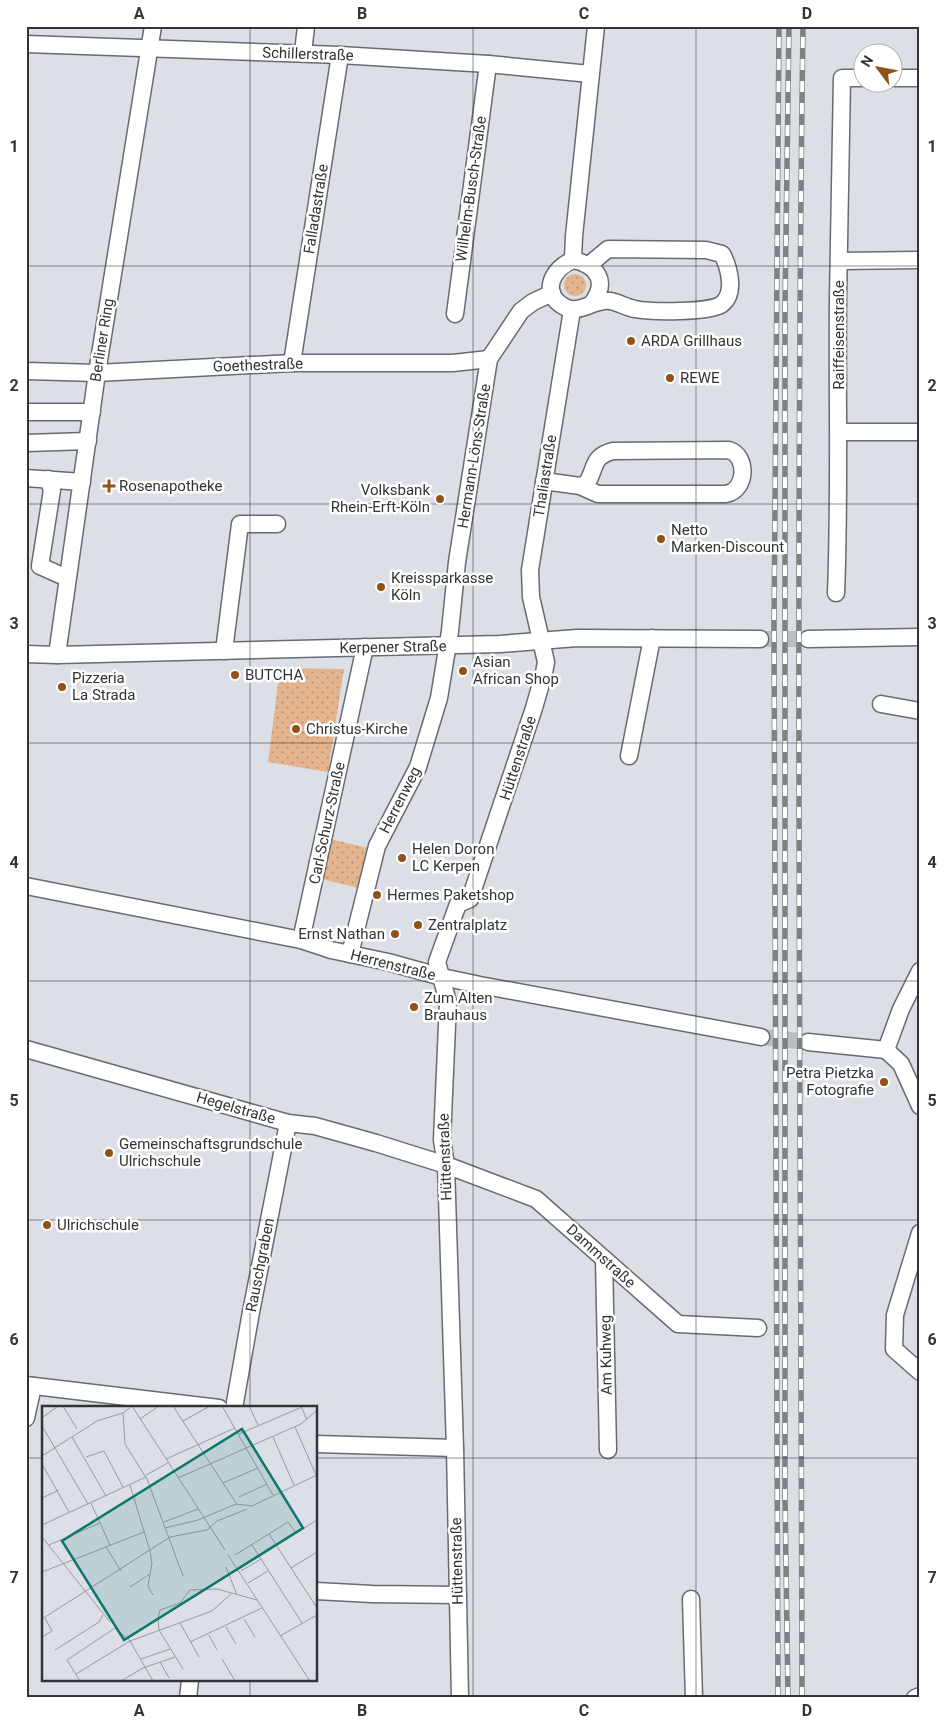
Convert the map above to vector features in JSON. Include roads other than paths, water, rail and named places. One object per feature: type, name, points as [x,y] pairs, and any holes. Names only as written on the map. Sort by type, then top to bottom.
[{"type":"street","name":"Berliner Ring","points":[[57,655],[97,373],[152,26]]},
{"type":"street","points":[[302,53],[306,26]]},
{"type":"street","points":[[573,260],[596,26]]},
{"type":"street","name":"Schillerstraße","points":[[26,44],[340,54],[488,64],[590,74]]},
{"type":"street","name":"Falladastraße","points":[[292,363],[340,54]]},
{"type":"street","name":"Wilhelm-Busch-Straße","points":[[455,314],[488,64]]},
{"type":"street","name":"Raiffeisenstraße","points":[[836,593],[842,78],[854,78]]},
{"type":"street","points":[[904,78],[920,78]]},
{"type":"street","points":[[589,265],[608,250],[706,250],[722,254],[729,271],[729,293],[722,304],[710,309],[670,311],[635,309],[610,301],[593,302]]},
{"type":"street","points":[[573,260],[589,265],[596,271],[599,279],[598,295],[584,309],[572,310],[563,307],[556,301],[552,293],[551,286],[556,271],[573,260]]},
{"type":"street","points":[[839,261],[920,260]]},
{"type":"street","name":"Hermann-Löns-Straße","points":[[447,646],[457,562],[489,359],[522,311],[532,302],[552,293]]},
{"type":"street","name":"Thaliastraße","points":[[542,641],[531,597],[530,570],[572,310]]},
{"type":"street","name":"Goethestraße","points":[[26,371],[97,373],[292,363],[453,362],[489,359]]},
{"type":"street","points":[[26,412],[92,412]]},
{"type":"street","points":[[839,432],[920,432]]},
{"type":"street","points":[[26,443],[88,441]]},
{"type":"street","points":[[544,481],[580,486],[598,494],[726,494],[733,493],[738,488],[742,478],[742,469],[738,456],[729,450],[613,451],[599,456],[591,477],[586,484],[580,486]]},
{"type":"street","points":[[26,478],[82,482]]},
{"type":"street","points":[[48,479],[52,490],[40,566],[67,578]]},
{"type":"street","points":[[224,651],[240,524],[277,524]]},
{"type":"street","points":[[808,639],[920,637]]},
{"type":"street","name":"Kerpener Straße","points":[[26,654],[57,655],[447,646],[577,638],[760,639]]},
{"type":"street","points":[[629,756],[652,638]]},
{"type":"street","name":"Hüttenstraße","points":[[460,1698],[455,1448],[446,1165],[442,1140],[448,1002],[437,962],[458,904],[470,899],[534,708],[546,662],[542,641]]},
{"type":"street","name":"Herrenweg","points":[[350,954],[377,846],[418,767],[439,698],[447,646]]},
{"type":"street","name":"Carl-Schurz-Straße","points":[[301,940],[365,647]]},
{"type":"street","points":[[881,704],[920,711]]},
{"type":"street","name":"Herrenstraße","points":[[26,886],[301,940],[331,950],[388,962],[442,977],[762,1037]]},
{"type":"street","points":[[886,1050],[900,1009],[920,971]]},
{"type":"street","points":[[808,1042],[886,1050],[901,1064],[920,1106]]},
{"type":"street","name":"Hegelstraße","points":[[26,1049],[288,1123],[315,1126],[367,1140],[446,1165]]},
{"type":"street","name":"Rauschgraben","points":[[234,1406],[288,1123]]},
{"type":"street","name":"Dammstraße","points":[[446,1165],[536,1199],[678,1324],[758,1328]]},
{"type":"street","points":[[920,1233],[895,1315],[894,1350],[920,1372]]},
{"type":"street","name":"Am Kuhweg","points":[[604,1260],[608,1450]]},
{"type":"street","points":[[26,1418],[29,1385],[202,1406]]},
{"type":"street","points":[[318,1444],[455,1448]]},
{"type":"street","points":[[318,1591],[458,1595]]},
{"type":"street","points":[[691,1599],[694,1698]]},
{"type":"street","points":[[188,1698],[190,1682]]},
{"type":"street","points":[[915,1698],[920,1696]]},
{"type":"tunnel","points":[[760,639],[808,639]]},
{"type":"tunnel","points":[[761,1037],[808,1042]]},
{"type":"railway","points":[[778,1698],[774,626],[779,26]]},
{"type":"railway","points":[[788,1698],[785,1495],[785,307],[789,26]]},
{"type":"railway","points":[[802,1698],[799,444],[803,26]]},
{"type":"place","name":"ARDA Grillhaus","points":[[631,341]]},
{"type":"place","name":"REWE","points":[[670,378]]},
{"type":"place","name":"Rosenapotheke","points":[[109,486]]},
{"type":"place","name":"Volksbank Rhein-Erft-Köln","points":[[440,499]]},
{"type":"place","name":"Netto Marken-Discount","points":[[661,539]]},
{"type":"place","name":"Kreissparkasse Köln","points":[[381,587]]},
{"type":"place","name":"Asian African Shop","points":[[463,671]]},
{"type":"place","name":"BUTCHA","points":[[235,675]]},
{"type":"place","name":"Pizzeria La Strada","points":[[62,687]]},
{"type":"place","name":"Christus-Kirche","points":[[296,729]]},
{"type":"place","name":"Helen Doron LC Kerpen","points":[[402,858]]},
{"type":"place","name":"Hermes Paketshop","points":[[377,895]]},
{"type":"place","name":"Zentralplatz","points":[[418,925]]},
{"type":"place","name":"Ernst Nathan","points":[[395,934]]},
{"type":"place","name":"Zum Alten Brauhaus","points":[[414,1007]]},
{"type":"place","name":"Petra Pietzka Fotografie","points":[[884,1082]]},
{"type":"place","name":"Gemeinschaftsgrundschule Ulrichschule","points":[[109,1153]]},
{"type":"place","name":"Ulrichschule","points":[[47,1225]]}]
